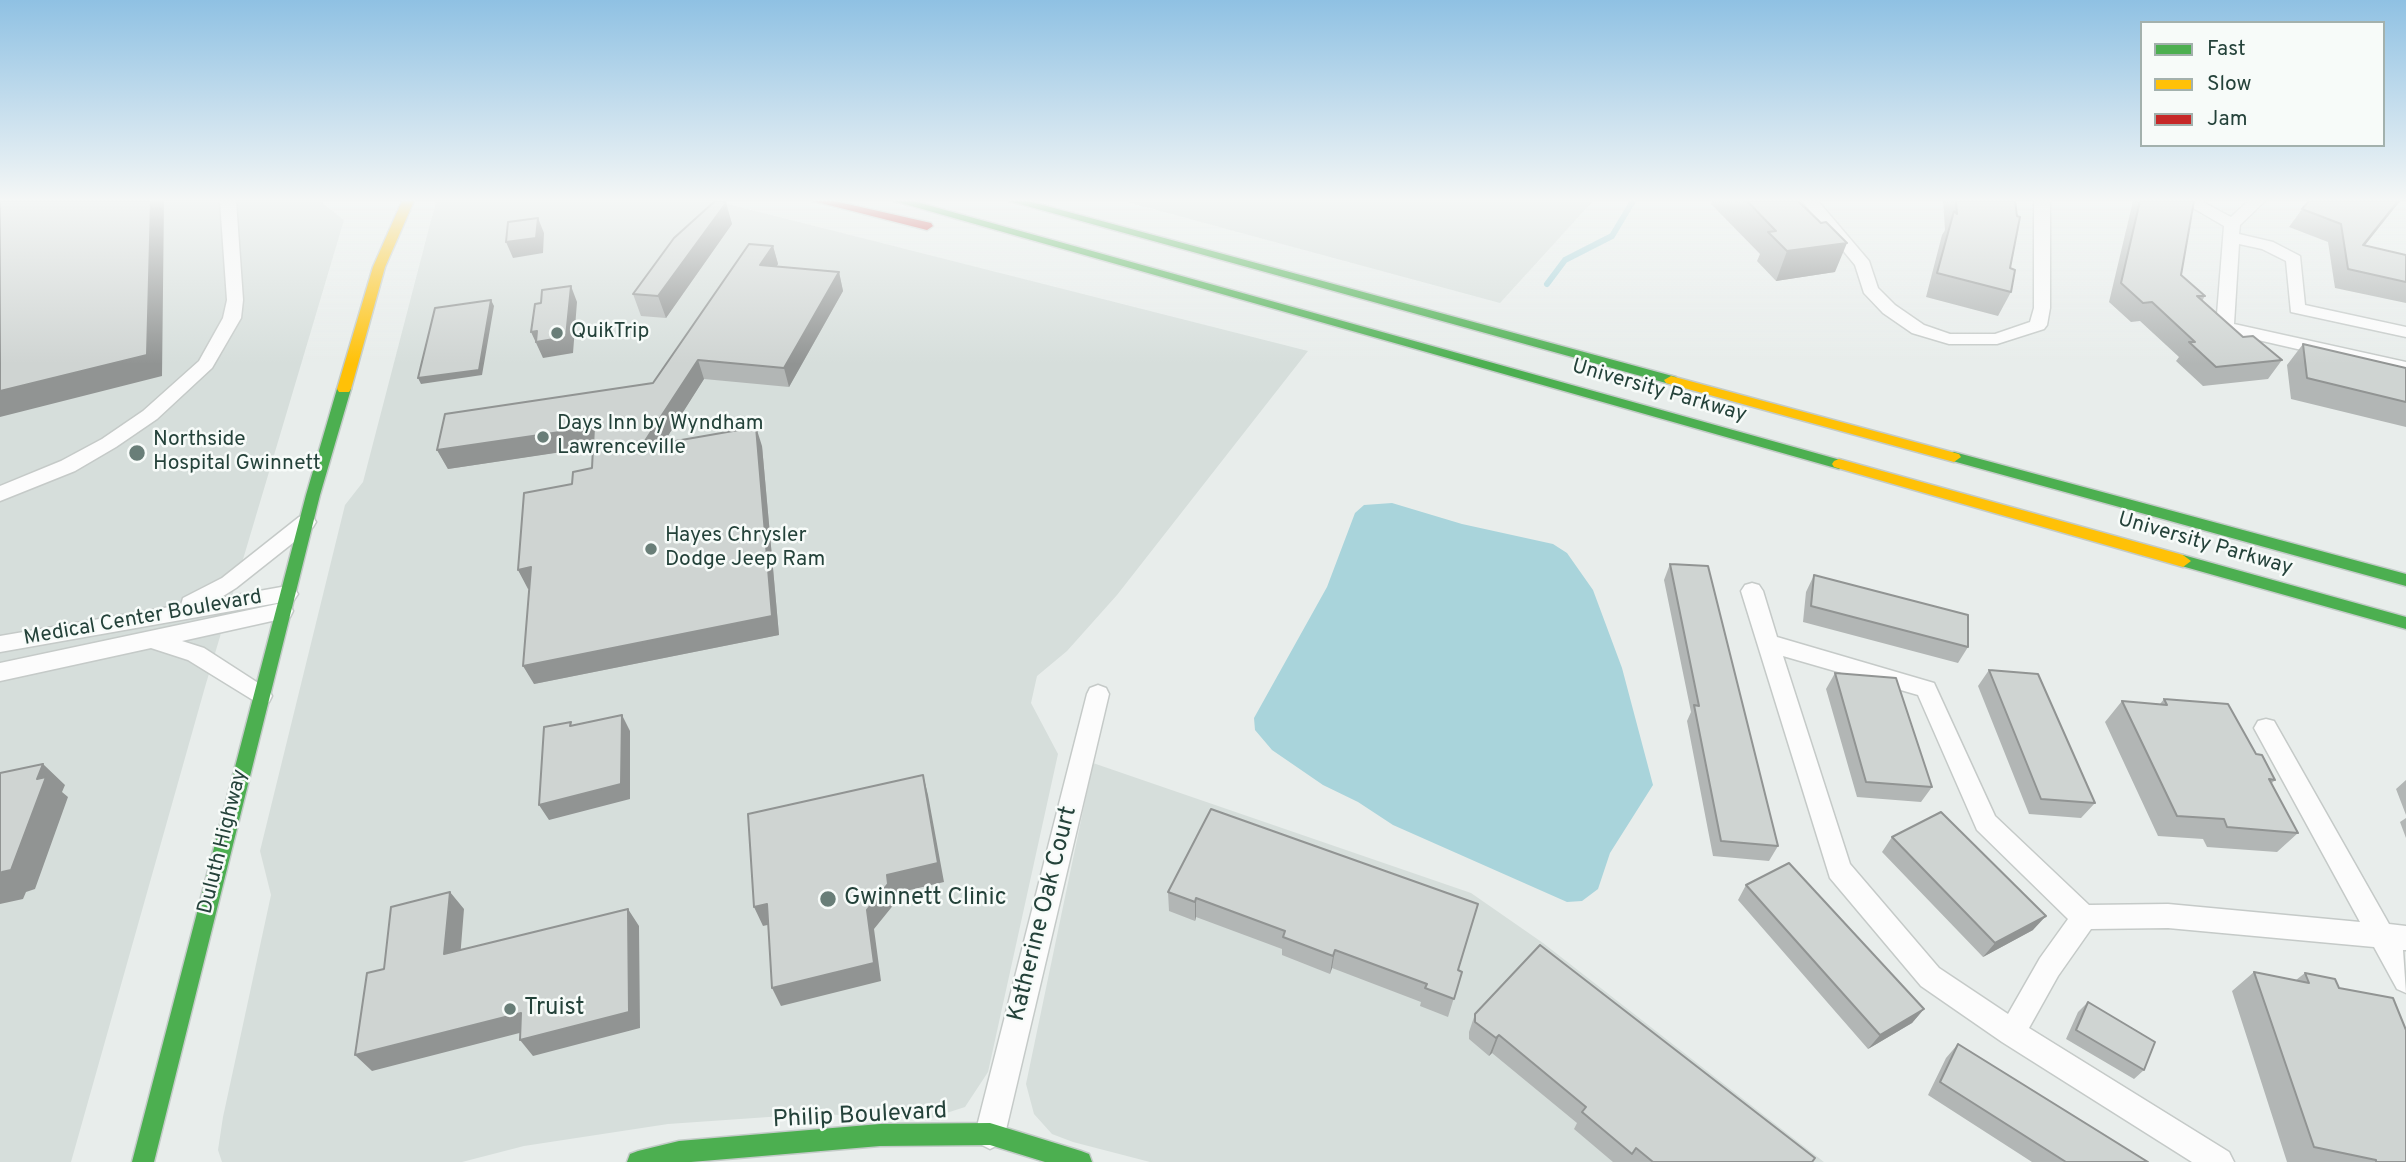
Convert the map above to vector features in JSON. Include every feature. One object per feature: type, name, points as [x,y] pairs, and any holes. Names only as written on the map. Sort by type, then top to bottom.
[{"type":"main road","name":"Duluth Highway","points":[[379,267],[380,255]]},
{"type":"main road","name":"Duluth Highway","points":[[143,1162],[306,522],[384,255]]},
{"type":"main road","points":[[1035,255],[1179,294],[1319,318]]},
{"type":"main road","name":"University Parkway","points":[[1095,255],[2406,623]]},
{"type":"main road","name":"University Parkway","points":[[1214,255],[2406,580]]},
{"type":"main road","name":"Philip Boulevard","points":[[638,1162],[679,1152],[880,1135],[990,1134],[1081,1162]]},
{"type":"street","points":[[0,494],[68,466],[109,443],[170,398],[206,365],[233,318],[235,300],[232,255]]},
{"type":"street","points":[[1856,255],[1864,264],[1870,289],[1889,309],[1918,329],[1950,339],[1997,339],[2038,325],[2042,308],[2042,255]]},
{"type":"street","points":[[2230,255],[2225,327],[2406,368]]},
{"type":"street","points":[[2287,255],[2294,259],[2297,307],[2406,332]]},
{"type":"street","points":[[151,628],[229,583],[306,522]]},
{"type":"street","points":[[1752,591],[1839,870],[1930,977],[2012,1033],[2219,1162]]},
{"type":"street","name":"Medical Center Boulevard","points":[[0,644],[151,628],[285,603]]},
{"type":"street","name":"Medical Center Boulevard","points":[[0,672],[151,628],[261,696]]},
{"type":"street","points":[[1768,643],[1926,689],[1986,824],[2084,917],[2168,916],[2393,936]]},
{"type":"street","name":"Katherine Oak Court","points":[[990,1134],[1098,694]]},
{"type":"street","points":[[2266,728],[2393,936],[2406,979]]},
{"type":"street","points":[[2012,1033],[2049,967],[2084,917]]},
{"type":"shaded area","name":"Northside Hospital Gwinnett","points":[[0,255],[334,255],[205,687],[71,1162],[0,1162]]},
{"type":"shaded area","points":[[422,255],[930,255],[1308,351],[1117,595],[1067,651],[1037,676],[1031,703],[1058,754],[988,1072],[965,1107],[931,1118],[812,1114],[668,1124],[524,1146],[462,1162],[222,1162],[218,1150],[223,1117],[271,895],[260,851],[345,505],[363,482]]},
{"type":"shaded area","points":[[1323,255],[1544,255],[1500,303]]},
{"type":"shaded area","points":[[1093,763],[1471,893],[1543,943],[1824,1162],[1150,1162],[1052,1134],[1034,1114],[1026,1084]]},
{"type":"water","points":[[1392,503],[1462,524],[1553,544],[1567,553],[1593,590],[1622,668],[1653,785],[1610,853],[1598,889],[1582,901],[1567,902],[1393,825],[1358,802],[1323,785],[1272,750],[1255,730],[1254,718],[1327,587],[1355,513],[1364,505]]},
{"type":"building","points":[[0,255],[150,255],[147,355],[0,391]]},
{"type":"building","points":[[661,255],[688,255],[658,296],[633,294]]},
{"type":"building","points":[[741,255],[767,255],[760,265],[839,272],[784,368],[698,360],[641,447],[756,427],[772,616],[523,666],[531,567],[518,570],[524,493],[572,484],[573,472],[592,468],[594,427],[437,450],[445,414],[653,383]]},
{"type":"building","points":[[1942,255],[2013,255],[2010,268],[2015,270],[2011,292],[1937,273]]},
{"type":"building","points":[[2127,255],[2184,255],[2181,275],[2205,296],[2197,296],[2243,337],[2253,336],[2282,360],[2216,367],[2189,342],[2195,342],[2152,302],[2143,303],[2121,283]]},
{"type":"building","points":[[2346,255],[2406,255],[2406,282],[2348,269]]},
{"type":"building","points":[[571,286],[566,337],[536,342],[537,331],[531,332],[535,304],[541,303],[542,290]]},
{"type":"building","points":[[491,300],[479,370],[418,378],[435,308]]},
{"type":"building","points":[[2303,344],[2406,368],[2406,402],[2307,378]]},
{"type":"building","points":[[1670,564],[1708,566],[1778,846],[1721,841],[1694,705],[1699,706]]},
{"type":"building","points":[[1814,575],[1968,615],[1968,647],[1811,606]]},
{"type":"building","points":[[1989,670],[2038,674],[2095,803],[2041,799]]},
{"type":"building","points":[[1835,673],[1896,678],[1932,787],[1866,782]]},
{"type":"building","points":[[2164,699],[2228,704],[2256,754],[2262,755],[2275,780],[2269,779],[2298,833],[2227,827],[2224,819],[2177,816],[2122,701],[2167,705]]},
{"type":"building","points":[[622,715],[621,784],[539,805],[544,727],[571,722],[570,726]]},
{"type":"building","points":[[43,764],[37,779],[46,777],[11,870],[2,872],[0,876],[0,773]]},
{"type":"building","name":"Gwinnett Clinic","points":[[923,775],[938,863],[887,875],[888,884],[867,910],[874,963],[772,988],[767,904],[754,907],[748,814]]},
{"type":"building","points":[[1211,809],[1478,904],[1458,970],[1462,972],[1454,999],[1425,988],[1427,984],[1335,950],[1333,956],[1283,937],[1285,931],[1196,898],[1195,902],[1168,892]]},
{"type":"building","points":[[1941,812],[2046,916],[1995,943],[1892,837]]},
{"type":"building","points":[[1789,863],[1924,1009],[1880,1035],[1746,885]]},
{"type":"building","name":"Truist","points":[[450,892],[444,954],[628,909],[629,1012],[520,1040],[521,1013],[355,1055],[367,973],[384,969],[391,907]]},
{"type":"building","points":[[1540,945],[1815,1158],[1812,1162],[1653,1162],[1636,1148],[1632,1154],[1582,1112],[1586,1107],[1499,1035],[1496,1038],[1475,1022],[1475,1014]]},
{"type":"building","points":[[2254,972],[2309,983],[2305,973],[2335,979],[2339,988],[2393,998],[2406,1030],[2406,1162],[2376,1162],[2314,1147]]},
{"type":"building","points":[[2088,1002],[2155,1042],[2144,1070],[2076,1030]]},
{"type":"building","points":[[1958,1044],[2148,1162],[2066,1162],[1940,1082]]},
{"type":"waterway","points":[[1547,284],[1565,260],[1574,255]]},
{"type":"traffic: fast","points":[[1094,255],[1839,464]]},
{"type":"traffic: fast","points":[[1214,255],[1671,380]]},
{"type":"traffic: fast","points":[[143,1162],[313,495],[344,389]]},
{"type":"traffic: fast","points":[[1954,457],[2406,580]]},
{"type":"traffic: fast","points":[[2183,561],[2406,623]]},
{"type":"traffic: fast","points":[[638,1162],[679,1152],[880,1135],[990,1134],[1081,1162]]},
{"type":"traffic: slow","points":[[344,389],[384,255]]},
{"type":"traffic: slow","points":[[1671,380],[1954,457]]},
{"type":"traffic: slow","points":[[1839,464],[2183,561]]},
{"type":"place","name":"QuikTrip","points":[[557,333]]},
{"type":"place","name":"Days Inn by Wyndham Lawrenceville","points":[[543,437]]},
{"type":"place","name":"Northside Hospital Gwinnett","points":[[137,453]]},
{"type":"place","name":"Hayes Chrysler Dodge Jeep Ram","points":[[651,549]]},
{"type":"place","name":"Gwinnett Clinic","points":[[828,899]]},
{"type":"place","name":"Truist","points":[[510,1009]]}]
